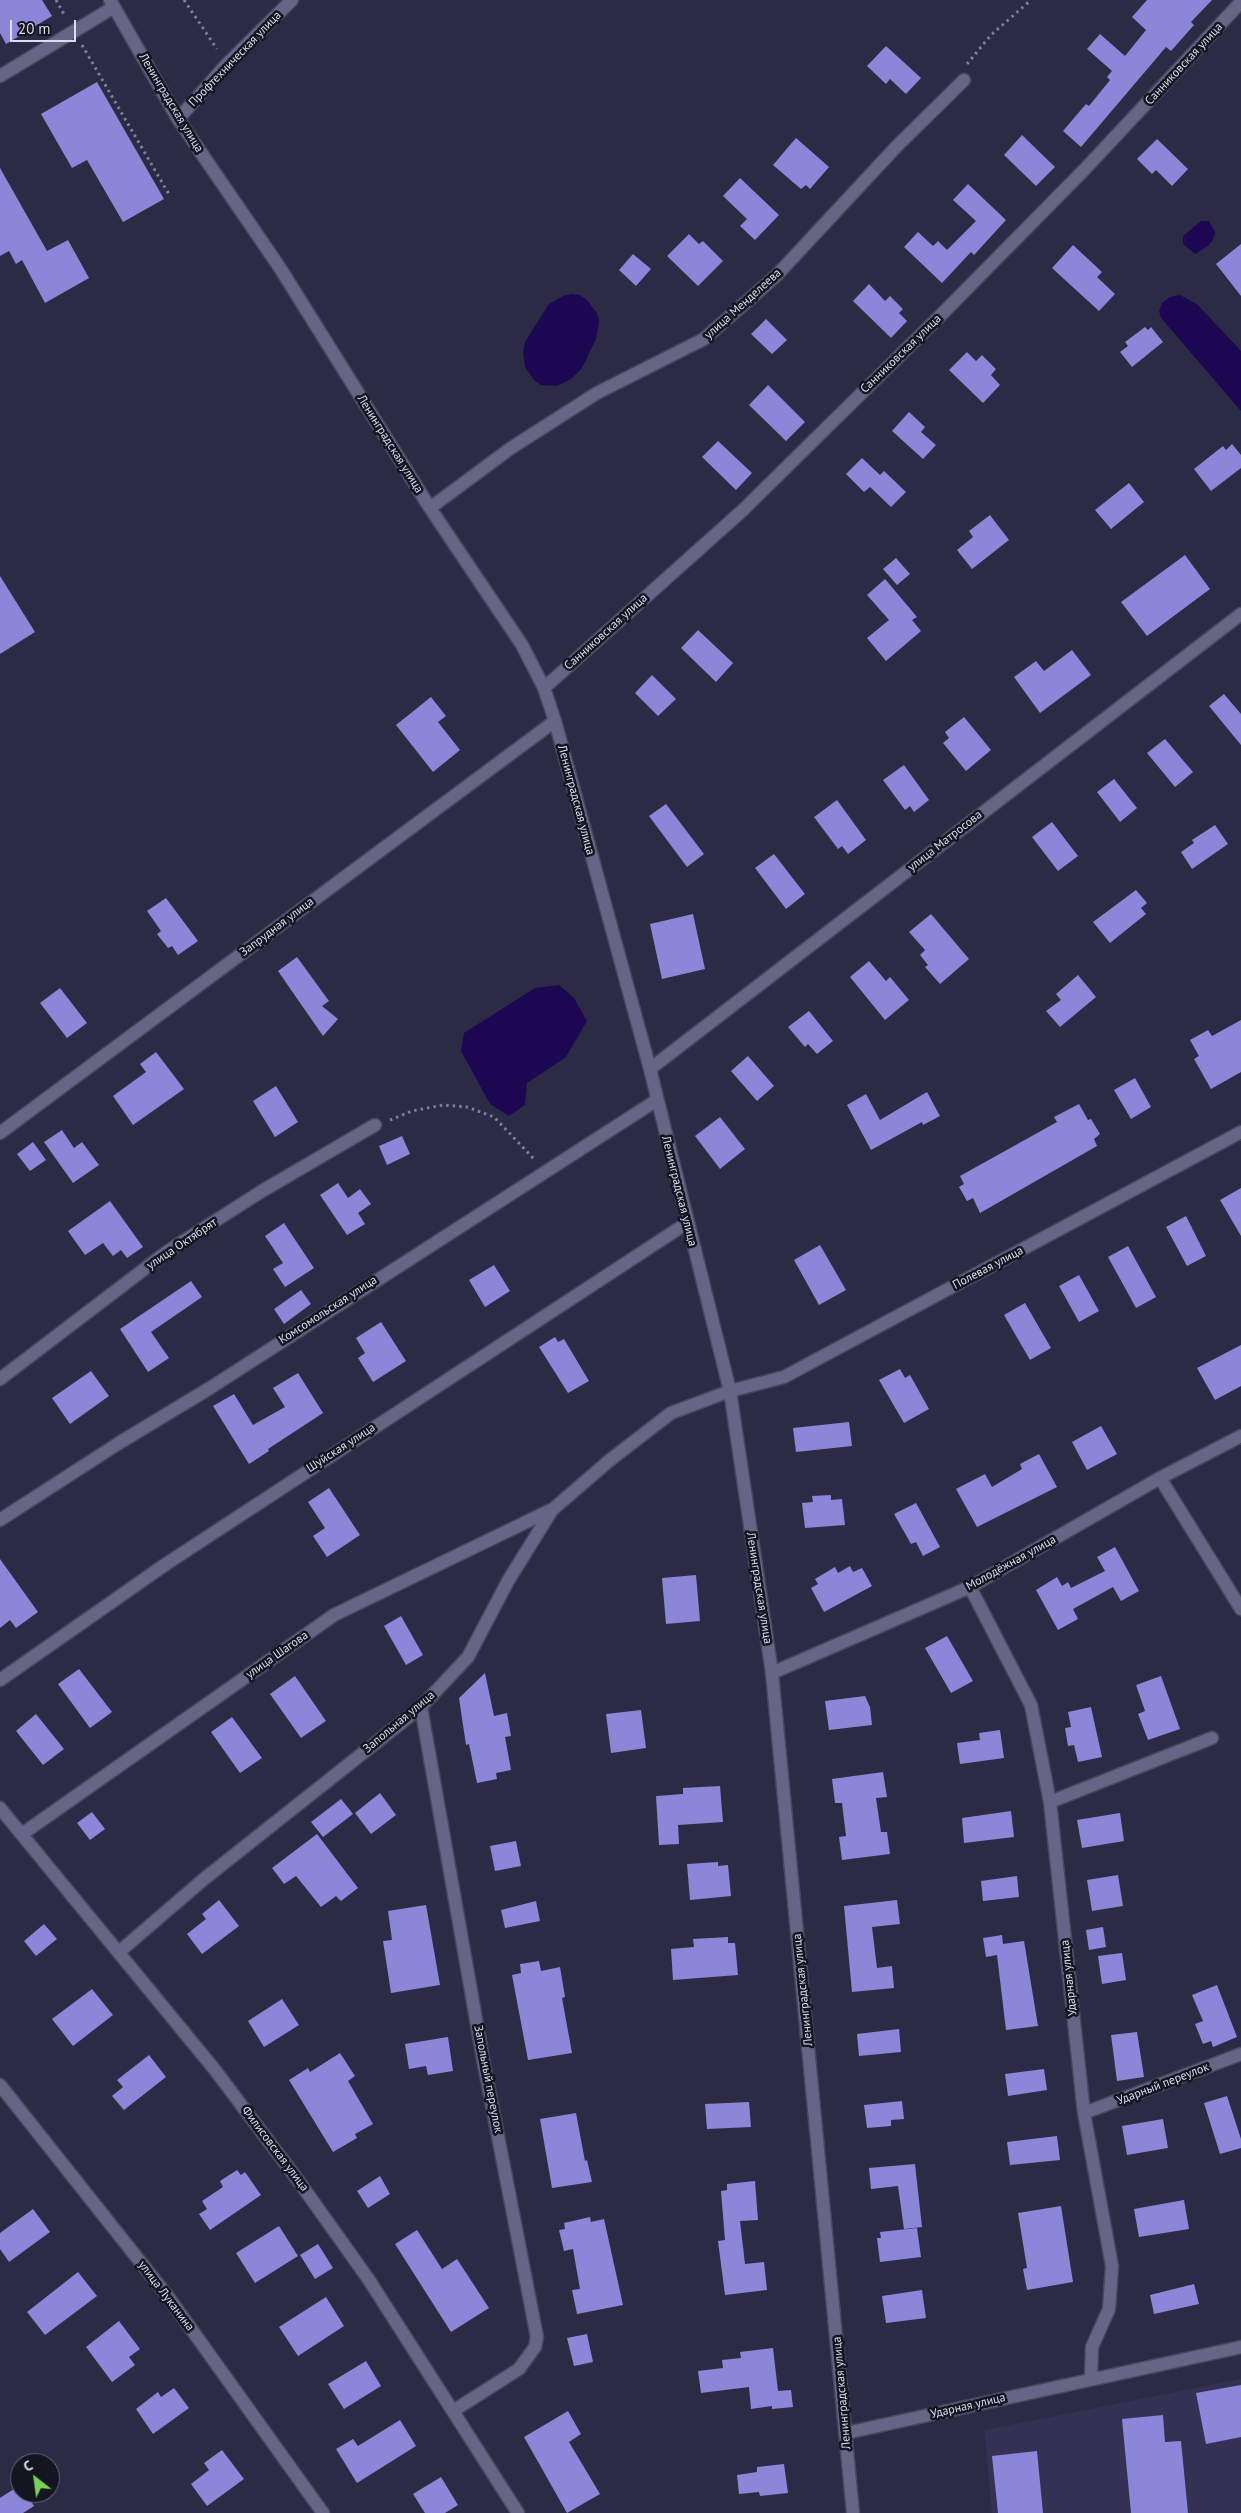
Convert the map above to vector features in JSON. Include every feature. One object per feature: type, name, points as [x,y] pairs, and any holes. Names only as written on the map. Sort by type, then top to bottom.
[{"type":"street","name":"Профтехническая улица","points":[[178,119],[227,64],[292,0]]},
{"type":"street","name":"Санниковская улица","points":[[544,688],[743,510],[934,322],[1085,169],[1241,2]]},
{"type":"street","points":[[0,76],[74,31],[112,3]]},
{"type":"street","name":"Ленинградская улица","points":[[112,3],[178,119],[280,268],[430,508],[522,645],[544,688],[554,721],[650,1070],[730,1391],[743,1489],[772,1673],[853,2513]]},
{"type":"street","name":"улица Менделеева","points":[[430,508],[511,448],[598,393],[704,339],[776,276],[896,147],[964,80]]},
{"type":"street","name":"улица Матросова","points":[[650,1070],[1241,614]]},
{"type":"street","name":"Запрудная улица","points":[[0,1133],[554,721]]},
{"type":"street","name":"Комсомольская улица","points":[[0,1520],[111,1448],[210,1388],[656,1100]]},
{"type":"street","name":"улица Октябрят","points":[[0,1378],[168,1251],[262,1191],[375,1126]]},
{"type":"street","name":"Полевая улица","points":[[730,1391],[784,1377],[1241,1132]]},
{"type":"street","name":"Шуйская улица","points":[[0,1680],[189,1548],[687,1224]]},
{"type":"street","name":"Запольная улица","points":[[119,1952],[204,1879],[421,1707],[468,1657],[508,1581],[552,1510],[610,1460],[671,1413],[730,1391]]},
{"type":"street","name":"Молодёжная улица","points":[[772,1673],[970,1587],[1160,1478],[1241,1436]]},
{"type":"street","points":[[1160,1478],[1241,1610]]},
{"type":"street","name":"улица Шагова","points":[[22,1834],[334,1615],[552,1510]]},
{"type":"street","name":"Ударная улица","points":[[970,1587],[1031,1705],[1050,1802],[1084,2114],[1112,2266],[1109,2309],[1092,2347],[1091,2378]]},
{"type":"street","name":"Запольный переулок","points":[[421,1707],[484,2059],[537,2337],[535,2347],[519,2368],[454,2411]]},
{"type":"street","points":[[1050,1802],[1212,1738]]},
{"type":"street","name":"Филисовская улица","points":[[0,1808],[215,2070],[300,2183],[369,2280],[518,2513]]},
{"type":"street","name":"Ударный переулок","points":[[1084,2114],[1241,2054]]},
{"type":"street","name":"улица Луканина","points":[[0,2085],[169,2298],[323,2513]]},
{"type":"street","name":"Ударная улица","points":[[846,2433],[1091,2378],[1241,2347]]},
{"type":"path","points":[[56,0],[170,196]]},
{"type":"path","points":[[184,0],[227,64]]},
{"type":"path","points":[[964,80],[968,61],[991,35],[1031,0]]},
{"type":"path","points":[[375,1126],[412,1111],[443,1105],[467,1106],[494,1117],[545,1171]]},
{"type":"shaded area","points":[[1201,221],[1209,221],[1215,232],[1213,240],[1208,246],[1195,254],[1183,244],[1183,236]]},
{"type":"shaded area","points":[[580,295],[587,300],[597,313],[599,321],[596,339],[582,368],[571,379],[557,386],[541,385],[534,380],[525,367],[523,352],[525,342],[549,304],[563,296]]},
{"type":"shaded area","points":[[1180,295],[1197,304],[1241,351],[1241,411],[1161,318],[1159,311],[1162,303],[1170,297]]},
{"type":"shaded area","points":[[559,985],[574,998],[587,1021],[566,1057],[527,1083],[525,1105],[509,1116],[490,1104],[461,1051],[464,1033],[535,988]]},
{"type":"shaded area","points":[[1241,2379],[1241,2513],[992,2513],[984,2430]]},
{"type":"building","points":[[0,0],[42,0],[52,16],[6,44],[0,33]]},
{"type":"building","points":[[1147,0],[1212,0],[1191,22],[1194,25],[1171,51],[1166,47],[1081,147],[1063,131],[1086,104],[1089,106],[1110,80],[1107,77],[1112,71],[1087,49],[1100,34],[1125,56],[1146,30],[1132,17]]},
{"type":"building","points":[[886,46],[921,78],[906,94],[890,79],[886,84],[867,66]]},
{"type":"building","points":[[97,82],[164,199],[123,222],[87,160],[72,168],[41,114]]},
{"type":"building","points":[[1022,135],[1055,167],[1036,186],[1004,155]]},
{"type":"building","points":[[796,138],[829,167],[810,189],[806,185],[801,189],[773,165]]},
{"type":"building","points":[[1157,139],[1188,169],[1172,186],[1156,170],[1152,174],[1137,159]]},
{"type":"building","points":[[0,168],[47,251],[68,240],[89,278],[45,303],[22,260],[16,264],[9,251],[0,256]]},
{"type":"building","points":[[740,178],[779,215],[755,240],[740,226],[747,219],[723,196]]},
{"type":"building","points":[[968,184],[1006,220],[974,255],[971,252],[942,283],[904,247],[918,232],[933,246],[938,241],[947,250],[976,221],[953,200]]},
{"type":"building","points":[[689,234],[699,244],[703,241],[723,261],[698,286],[667,256]]},
{"type":"building","points":[[1241,244],[1241,296],[1216,264]]},
{"type":"building","points":[[1073,245],[1102,272],[1097,277],[1115,294],[1099,311],[1052,268]]},
{"type":"building","points":[[633,254],[651,269],[636,286],[619,270]]},
{"type":"building","points":[[869,284],[885,301],[890,296],[903,309],[899,313],[907,321],[891,338],[853,301]]},
{"type":"building","points":[[766,319],[787,340],[772,354],[751,334]]},
{"type":"building","points":[[1145,327],[1148,330],[1151,327],[1163,342],[1132,367],[1120,352],[1128,346],[1125,342]]},
{"type":"building","points":[[967,352],[976,361],[982,355],[996,369],[991,375],[1000,385],[983,403],[949,370]]},
{"type":"building","points":[[768,385],[805,422],[786,441],[749,405]]},
{"type":"building","points":[[909,412],[925,427],[921,432],[936,445],[923,459],[892,431]]},
{"type":"building","points":[[718,441],[752,473],[736,490],[702,457]]},
{"type":"building","points":[[1232,444],[1241,455],[1241,468],[1211,491],[1194,469],[1223,446],[1226,450]]},
{"type":"building","points":[[862,458],[880,475],[884,471],[906,492],[891,507],[870,487],[864,492],[846,474]]},
{"type":"building","points":[[1129,483],[1144,502],[1111,529],[1095,510]]},
{"type":"building","points":[[990,515],[1009,540],[972,569],[957,550],[973,537],[969,531]]},
{"type":"building","points":[[1185,555],[1210,589],[1147,636],[1121,602]]},
{"type":"building","points":[[896,558],[910,574],[897,585],[883,569]]},
{"type":"building","points":[[0,576],[35,632],[0,654]]},
{"type":"building","points":[[885,579],[917,617],[912,620],[921,631],[886,661],[867,638],[889,620],[867,595]]},
{"type":"building","points":[[698,630],[733,663],[716,682],[681,648]]},
{"type":"building","points":[[1072,650],[1091,675],[1040,713],[1014,677],[1036,661],[1044,671]]},
{"type":"building","points":[[652,675],[676,699],[658,716],[635,693]]},
{"type":"building","points":[[1224,694],[1241,714],[1241,745],[1209,706]]},
{"type":"building","points":[[431,697],[446,716],[438,722],[460,750],[433,772],[396,725]]},
{"type":"building","points":[[964,717],[991,750],[966,771],[943,743],[949,738],[945,732]]},
{"type":"building","points":[[1165,739],[1193,772],[1175,787],[1147,753]]},
{"type":"building","points":[[904,765],[929,800],[914,812],[910,806],[905,810],[883,780]]},
{"type":"building","points":[[1114,779],[1137,808],[1120,822],[1097,792]]},
{"type":"building","points":[[837,800],[866,840],[848,854],[842,846],[838,849],[814,817]]},
{"type":"building","points":[[666,804],[704,854],[687,867],[649,816]]},
{"type":"building","points":[[1052,822],[1078,856],[1058,871],[1032,837]]},
{"type":"building","points":[[1215,825],[1228,844],[1192,869],[1181,852],[1194,843],[1192,840]]},
{"type":"building","points":[[774,854],[805,894],[786,909],[755,868]]},
{"type":"building","points":[[1136,890],[1147,903],[1141,908],[1146,914],[1110,943],[1093,922]]},
{"type":"building","points":[[166,898],[198,941],[178,955],[172,946],[168,948],[157,934],[161,931],[147,911]]},
{"type":"building","points":[[693,914],[705,969],[662,979],[650,924]]},
{"type":"building","points":[[931,914],[969,959],[940,984],[925,967],[928,965],[920,955],[925,950],[909,932]]},
{"type":"building","points":[[297,957],[329,1001],[322,1006],[338,1019],[323,1036],[278,971]]},
{"type":"building","points":[[869,961],[886,981],[890,977],[909,1000],[885,1020],[850,977]]},
{"type":"building","points":[[1078,975],[1096,997],[1060,1027],[1046,1011],[1061,1000],[1056,994]]},
{"type":"building","points":[[60,988],[87,1023],[67,1038],[40,1003]]},
{"type":"building","points":[[809,1011],[833,1041],[817,1054],[808,1044],[805,1047],[788,1027]]},
{"type":"building","points":[[1241,1020],[1241,1072],[1211,1089],[1194,1059],[1199,1056],[1190,1040],[1208,1030],[1212,1036]]},
{"type":"building","points":[[156,1052],[184,1089],[133,1125],[113,1096],[146,1072],[140,1064]]},
{"type":"building","points":[[748,1056],[774,1086],[757,1101],[731,1071]]},
{"type":"building","points":[[1135,1078],[1151,1107],[1131,1119],[1114,1090]]},
{"type":"building","points":[[276,1086],[298,1122],[275,1137],[253,1101]]},
{"type":"building","points":[[927,1092],[940,1116],[923,1125],[922,1122],[871,1150],[847,1105],[866,1094],[880,1120]]},
{"type":"building","points":[[1079,1104],[1088,1120],[1091,1119],[1100,1134],[1094,1139],[1097,1146],[980,1213],[973,1198],[967,1201],[959,1187],[964,1184],[960,1176],[1057,1122],[1054,1117]]},
{"type":"building","points":[[720,1117],[745,1149],[720,1169],[695,1136]]},
{"type":"building","points":[[62,1130],[74,1148],[82,1142],[99,1165],[73,1183],[44,1142]]},
{"type":"building","points":[[402,1136],[410,1154],[387,1165],[379,1146]]},
{"type":"building","points":[[33,1142],[46,1160],[30,1171],[17,1154]]},
{"type":"building","points":[[338,1183],[348,1198],[360,1189],[371,1204],[358,1213],[365,1224],[347,1235],[320,1195]]},
{"type":"building","points":[[1241,1188],[1241,1236],[1220,1200]]},
{"type":"building","points":[[110,1201],[143,1247],[127,1258],[121,1250],[113,1256],[103,1243],[85,1255],[68,1231]]},
{"type":"building","points":[[1186,1216],[1206,1256],[1187,1266],[1166,1227]]},
{"type":"building","points":[[284,1223],[314,1268],[285,1287],[273,1269],[283,1263],[265,1236]]},
{"type":"building","points":[[820,1245],[846,1290],[819,1305],[794,1260]]},
{"type":"building","points":[[1128,1246],[1156,1297],[1136,1308],[1108,1257]]},
{"type":"building","points":[[494,1265],[510,1291],[485,1307],[469,1280]]},
{"type":"building","points":[[1079,1275],[1099,1311],[1079,1322],[1059,1286]]},
{"type":"building","points":[[191,1281],[202,1297],[151,1332],[169,1358],[148,1372],[120,1329]]},
{"type":"building","points":[[301,1290],[311,1304],[284,1324],[274,1309]]},
{"type":"building","points":[[1025,1303],[1051,1348],[1030,1360],[1004,1315]]},
{"type":"building","points":[[381,1322],[406,1361],[373,1382],[358,1358],[365,1353],[356,1338]]},
{"type":"building","points":[[555,1337],[558,1342],[564,1339],[589,1381],[568,1393],[539,1347]]},
{"type":"building","points":[[1241,1345],[1241,1386],[1215,1400],[1197,1368]]},
{"type":"building","points":[[900,1369],[905,1378],[910,1375],[929,1409],[904,1423],[879,1380]]},
{"type":"building","points":[[91,1371],[109,1396],[70,1424],[52,1398]]},
{"type":"building","points":[[298,1373],[323,1413],[268,1449],[269,1451],[249,1464],[213,1406],[234,1394],[253,1425],[285,1407],[273,1388]]},
{"type":"building","points":[[849,1422],[852,1446],[796,1452],[793,1428]]},
{"type":"building","points":[[1101,1426],[1117,1454],[1087,1470],[1072,1442]]},
{"type":"building","points":[[1039,1454],[1057,1487],[977,1527],[956,1489],[985,1474],[992,1487],[1022,1469],[1020,1464]]},
{"type":"building","points":[[329,1488],[360,1535],[327,1557],[313,1536],[325,1528],[308,1502]]},
{"type":"building","points":[[831,1495],[831,1500],[842,1499],[845,1525],[805,1528],[802,1503],[813,1502],[812,1496]]},
{"type":"building","points":[[916,1503],[940,1547],[923,1556],[916,1542],[911,1544],[894,1514]]},
{"type":"building","points":[[1115,1547],[1139,1591],[1121,1601],[1113,1587],[1073,1609],[1078,1619],[1058,1630],[1036,1590],[1057,1577],[1062,1586],[1068,1582],[1071,1588],[1105,1571],[1097,1557]]},
{"type":"building","points":[[0,1559],[38,1612],[16,1628],[10,1620],[0,1628]]},
{"type":"building","points":[[850,1566],[853,1572],[862,1568],[872,1586],[824,1612],[811,1588],[818,1584],[815,1579],[835,1567],[838,1573]]},
{"type":"building","points":[[696,1575],[700,1621],[666,1624],[662,1578]]},
{"type":"building","points":[[401,1616],[423,1655],[406,1665],[384,1626]]},
{"type":"building","points":[[947,1636],[973,1681],[951,1693],[925,1648]]},
{"type":"building","points":[[79,1669],[112,1712],[90,1728],[58,1684]]},
{"type":"building","points":[[485,1673],[494,1716],[507,1713],[511,1736],[505,1737],[511,1770],[496,1773],[497,1779],[477,1783],[469,1744],[466,1745],[459,1698]]},
{"type":"building","points":[[295,1676],[326,1721],[301,1738],[270,1694]]},
{"type":"building","points":[[1161,1676],[1180,1729],[1148,1740],[1138,1714],[1145,1711],[1136,1685]]},
{"type":"building","points":[[865,1696],[870,1707],[872,1725],[829,1730],[825,1701]]},
{"type":"building","points":[[1091,1707],[1102,1757],[1078,1762],[1074,1745],[1068,1746],[1065,1728],[1071,1727],[1068,1712]]},
{"type":"building","points":[[641,1710],[646,1748],[611,1753],[606,1714]]},
{"type":"building","points":[[36,1714],[64,1749],[43,1765],[16,1731]]},
{"type":"building","points":[[232,1717],[262,1758],[240,1773],[211,1732]]},
{"type":"building","points":[[1000,1730],[1004,1758],[960,1764],[957,1743],[980,1740],[979,1733]]},
{"type":"building","points":[[883,1772],[887,1797],[876,1798],[881,1832],[887,1832],[890,1854],[842,1860],[839,1837],[846,1836],[842,1803],[835,1803],[832,1779]]},
{"type":"building","points":[[720,1786],[723,1822],[678,1825],[679,1844],[659,1845],[656,1796],[683,1794],[683,1788]]},
{"type":"building","points":[[380,1793],[396,1815],[371,1834],[355,1813]]},
{"type":"building","points":[[341,1799],[353,1814],[323,1837],[311,1822]]},
{"type":"building","points":[[1011,1811],[1014,1837],[964,1843],[962,1818]]},
{"type":"building","points":[[92,1812],[105,1829],[90,1840],[77,1823]]},
{"type":"building","points":[[1120,1813],[1124,1841],[1082,1848],[1077,1820]]},
{"type":"building","points":[[317,1834],[358,1888],[341,1901],[336,1896],[321,1907],[296,1876],[284,1884],[272,1868]]},
{"type":"building","points":[[516,1841],[521,1866],[495,1871],[490,1846]]},
{"type":"building","points":[[718,1862],[718,1866],[728,1865],[731,1896],[690,1900],[687,1864]]},
{"type":"building","points":[[1118,1875],[1123,1906],[1092,1911],[1087,1880]]},
{"type":"building","points":[[1017,1876],[1019,1897],[983,1901],[981,1881]]},
{"type":"building","points":[[219,1900],[239,1926],[202,1954],[187,1934],[206,1919],[202,1914]]},
{"type":"building","points":[[897,1900],[900,1924],[872,1927],[877,1968],[892,1966],[894,1988],[852,1992],[844,1906]]},
{"type":"building","points":[[536,1901],[540,1921],[505,1928],[501,1910]]},
{"type":"building","points":[[426,1905],[440,1985],[391,1993],[383,1941],[392,1940],[388,1911]]},
{"type":"building","points":[[44,1924],[57,1939],[36,1956],[24,1941]]},
{"type":"building","points":[[1103,1927],[1106,1947],[1089,1950],[1086,1930]]},
{"type":"building","points":[[1002,1935],[1003,1944],[1024,1941],[1038,2026],[1006,2030],[997,1955],[986,1957],[983,1938]]},
{"type":"building","points":[[728,1937],[728,1943],[735,1943],[738,1975],[673,1980],[671,1949],[694,1947],[693,1939]]},
{"type":"building","points":[[1122,1953],[1126,1980],[1102,1984],[1098,1956]]},
{"type":"building","points":[[539,1961],[541,1971],[560,1967],[565,1997],[562,1998],[572,2053],[528,2060],[512,1975],[521,1973],[520,1964]]},
{"type":"building","points":[[1217,1985],[1237,2037],[1213,2047],[1211,2041],[1203,2044],[1195,2024],[1203,2021],[1192,1995]]},
{"type":"building","points":[[92,1989],[113,2015],[73,2046],[52,2019]]},
{"type":"building","points":[[282,1999],[299,2025],[264,2047],[248,2021]]},
{"type":"building","points":[[899,2029],[901,2052],[859,2056],[857,2034]]},
{"type":"building","points":[[1137,2032],[1144,2077],[1117,2081],[1111,2035]]},
{"type":"building","points":[[448,2037],[453,2071],[428,2075],[426,2066],[409,2069],[405,2044]]},
{"type":"building","points":[[340,2053],[355,2076],[348,2081],[373,2124],[355,2134],[357,2138],[333,2152],[289,2080],[308,2068],[310,2072]]},
{"type":"building","points":[[149,2055],[166,2077],[124,2110],[112,2096],[123,2087],[117,2080]]},
{"type":"building","points":[[1044,2069],[1047,2090],[1008,2096],[1005,2074]]},
{"type":"building","points":[[1227,2096],[1241,2139],[1241,2148],[1220,2154],[1204,2103]]},
{"type":"building","points":[[902,2101],[904,2119],[891,2120],[891,2126],[867,2128],[864,2105]]},
{"type":"building","points":[[749,2102],[751,2127],[707,2129],[705,2104]]},
{"type":"building","points":[[576,2113],[585,2161],[587,2160],[592,2182],[552,2188],[540,2119]]},
{"type":"building","points":[[1163,2119],[1168,2148],[1127,2155],[1122,2126]]},
{"type":"building","points":[[1057,2136],[1060,2160],[1010,2165],[1007,2142]]},
{"type":"building","points":[[915,2164],[922,2227],[904,2229],[898,2186],[871,2189],[869,2168]]},
{"type":"building","points":[[237,2170],[241,2175],[245,2172],[261,2195],[210,2230],[199,2214],[207,2209],[202,2201],[223,2187],[220,2181]]},
{"type":"building","points":[[380,2176],[390,2194],[368,2208],[357,2191]]},
{"type":"building","points":[[755,2181],[758,2220],[740,2221],[745,2264],[764,2262],[767,2290],[725,2295],[718,2241],[725,2240],[721,2191],[727,2190],[727,2184]]},
{"type":"building","points":[[1184,2200],[1189,2229],[1139,2237],[1134,2209]]},
{"type":"building","points":[[1061,2206],[1073,2282],[1027,2290],[1023,2269],[1027,2268],[1018,2213]]},
{"type":"building","points":[[33,2209],[50,2232],[9,2262],[0,2249],[0,2233]]},
{"type":"building","points":[[590,2217],[591,2222],[604,2219],[623,2305],[577,2314],[572,2290],[580,2289],[573,2249],[564,2251],[559,2230],[565,2229],[564,2223]]},
{"type":"building","points":[[279,2226],[298,2256],[255,2283],[236,2253]]},
{"type":"building","points":[[917,2228],[921,2257],[880,2262],[877,2238],[881,2238],[880,2232]]},
{"type":"building","points":[[417,2230],[442,2269],[457,2259],[489,2308],[451,2332],[395,2244]]},
{"type":"building","points":[[318,2244],[333,2268],[315,2279],[300,2255]]},
{"type":"building","points":[[78,2272],[97,2296],[45,2335],[27,2312]]},
{"type":"building","points":[[1194,2284],[1199,2304],[1154,2314],[1150,2295]]},
{"type":"building","points":[[922,2290],[926,2318],[886,2323],[882,2296]]},
{"type":"building","points":[[326,2297],[344,2326],[298,2356],[279,2327]]},
{"type":"building","points":[[119,2321],[140,2349],[129,2357],[135,2365],[112,2382],[86,2347]]},
{"type":"building","points":[[587,2334],[593,2362],[574,2366],[567,2338]]},
{"type":"building","points":[[773,2348],[778,2391],[791,2390],[793,2407],[772,2409],[772,2406],[751,2409],[749,2387],[701,2393],[698,2371],[723,2368],[722,2360],[741,2358],[740,2352]]},
{"type":"building","points":[[366,2361],[381,2386],[344,2409],[328,2384]]},
{"type":"building","points":[[1241,2385],[1241,2437],[1206,2444],[1196,2393]]},
{"type":"building","points":[[174,2388],[189,2408],[153,2434],[136,2409],[158,2392],[161,2397]]},
{"type":"building","points":[[568,2411],[581,2434],[569,2442],[600,2494],[567,2513],[524,2437]]},
{"type":"building","points":[[1163,2415],[1165,2442],[1181,2441],[1188,2513],[1131,2513],[1122,2419]]},
{"type":"building","points":[[400,2420],[416,2446],[357,2483],[336,2449],[353,2439],[358,2446]]},
{"type":"building","points":[[222,2450],[244,2479],[207,2506],[191,2484],[209,2470],[204,2463]]},
{"type":"building","points":[[1037,2451],[1043,2513],[998,2513],[992,2456]]},
{"type":"building","points":[[784,2464],[788,2493],[760,2496],[759,2492],[739,2494],[737,2475],[757,2472],[757,2467]]},
{"type":"building","points":[[441,2477],[458,2505],[445,2513],[425,2513],[413,2494]]},
{"type":"building","points":[[10,2492],[10,2503],[32,2503],[34,2506],[23,2513],[0,2513],[0,2498]]}]
